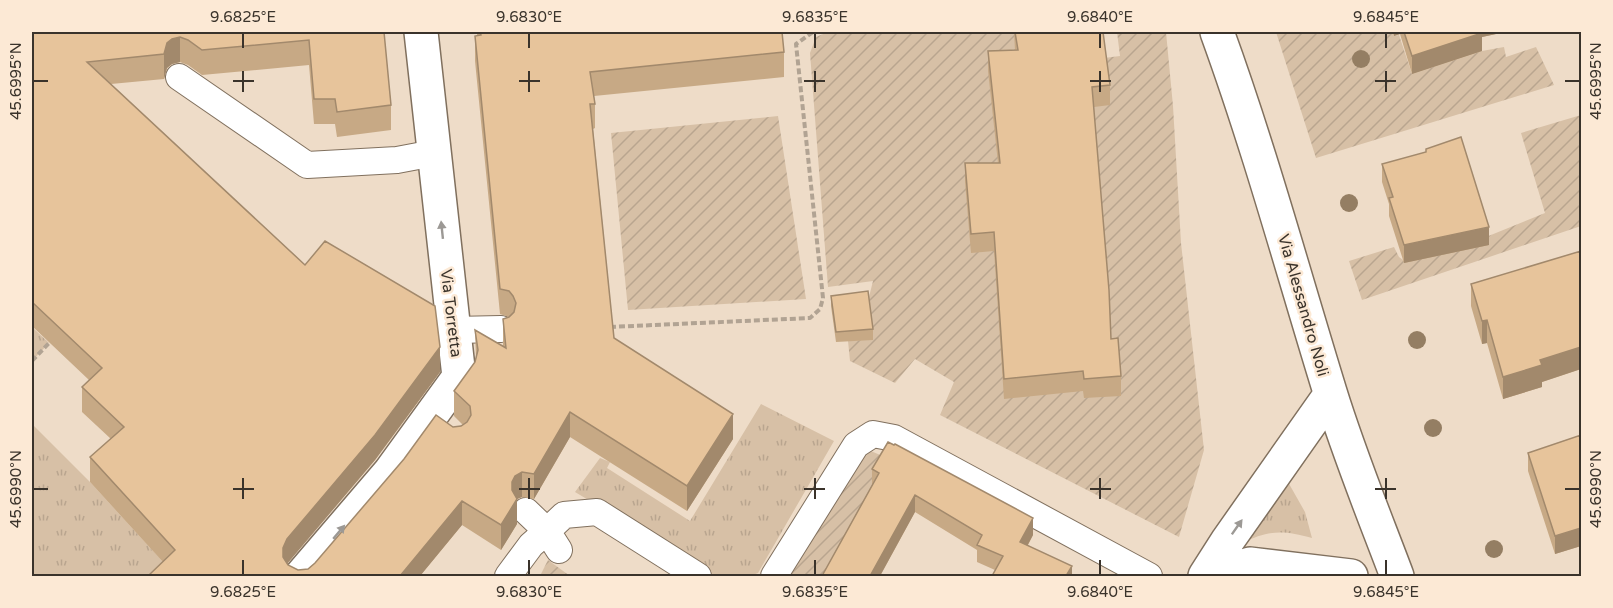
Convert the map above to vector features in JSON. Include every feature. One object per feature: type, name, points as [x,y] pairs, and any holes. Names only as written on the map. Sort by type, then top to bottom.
[{"type":"street","name":"Via Torretta","points":[[302,576],[390,472],[439,424],[459,377],[421,32]]},
{"type":"street","name":"Via Alessandro Noli","points":[[1217,32],[1284,235],[1330,395],[1396,576]]},
{"type":"street","points":[[1205,576],[1330,395]]},
{"type":"street","points":[[1213,576],[1250,564],[1351,576]]},
{"type":"lane","points":[[180,77],[308,165],[397,160],[434,153]]},
{"type":"lane","points":[[454,330],[501,329]]},
{"type":"lane","points":[[774,576],[856,445],[873,434],[894,438],[1149,576]]},
{"type":"lane","points":[[526,511],[553,541]]},
{"type":"lane","points":[[553,541],[564,515],[597,512],[698,576]]},
{"type":"lane","points":[[508,576],[531,545],[553,541]]},
{"type":"path","points":[[610,327],[810,318],[820,309],[823,298],[796,45],[813,32]]},
{"type":"path","points":[[32,361],[49,343]]},
{"type":"green space","points":[[828,32],[1051,32],[1104,58],[1120,56],[1117,32],[1166,32],[1181,243],[1204,450],[1179,537],[940,415],[954,382],[915,359],[895,383],[850,361],[848,341],[873,339],[868,301],[873,281],[828,287],[810,53],[816,37]]},
{"type":"green space","points":[[1276,32],[1392,32],[1394,36],[1399,35],[1412,74],[1482,51],[1504,47],[1506,57],[1536,47],[1554,85],[1316,158]]},
{"type":"green space","points":[[1581,115],[1581,226],[1362,300],[1349,261],[1394,247],[1399,257],[1406,262],[1486,237],[1545,213],[1521,133]]},
{"type":"green space","points":[[778,116],[806,299],[628,310],[611,133]]},
{"type":"green space","points":[[32,327],[49,343],[32,361]]},
{"type":"green space","points":[[761,404],[834,441],[758,573],[750,576],[716,576],[575,492],[600,458],[610,462],[607,468],[690,521]]},
{"type":"green space","points":[[32,424],[90,482],[174,576],[32,576]]},
{"type":"green space","points":[[856,445],[895,461],[831,576],[774,576]]},
{"type":"green space","points":[[1288,482],[1305,512],[1312,538],[1276,533],[1242,543]]},
{"type":"green space","points":[[548,560],[570,576],[540,576]]},
{"type":"building","points":[[32,32],[384,32],[391,105],[337,112],[335,99],[314,99],[309,40],[202,50],[180,37],[167,43],[164,54],[87,62],[305,265],[325,241],[435,306],[440,347],[375,435],[287,539],[283,548],[283,557],[288,565],[298,570],[308,569],[315,563],[404,459],[436,415],[453,427],[467,422],[471,415],[470,406],[454,391],[475,362],[478,350],[475,330],[506,348],[503,319],[514,312],[516,303],[509,291],[500,289],[475,36],[481,35],[480,32],[782,32],[784,52],[590,72],[595,104],[590,104],[614,338],[733,414],[687,486],[570,412],[534,474],[522,472],[515,476],[512,490],[517,499],[501,525],[462,501],[400,576],[148,576],[175,550],[90,457],[124,427],[82,387],[102,368],[32,302]]},
{"type":"building","points":[[1015,32],[1103,32],[1110,85],[1092,87],[1111,339],[1118,338],[1121,376],[1084,379],[1083,371],[1004,379],[994,232],[971,234],[965,163],[1000,163],[988,51],[1018,50]]},
{"type":"building","points":[[1404,32],[1481,32],[1482,33],[1412,56]]},
{"type":"building","points":[[1461,137],[1489,227],[1404,245],[1389,198],[1393,197],[1382,164],[1426,152],[1426,149]]},
{"type":"building","points":[[1581,251],[1581,347],[1540,360],[1542,365],[1503,377],[1487,320],[1482,321],[1471,284]]},
{"type":"building","points":[[868,291],[873,329],[836,332],[831,296]]},
{"type":"building","points":[[1581,435],[1581,528],[1555,536],[1528,453]]},
{"type":"building","points":[[888,442],[1033,518],[1020,542],[1072,566],[1066,576],[992,576],[1003,556],[977,545],[982,535],[915,495],[870,576],[822,576],[879,473],[872,469]]}]
